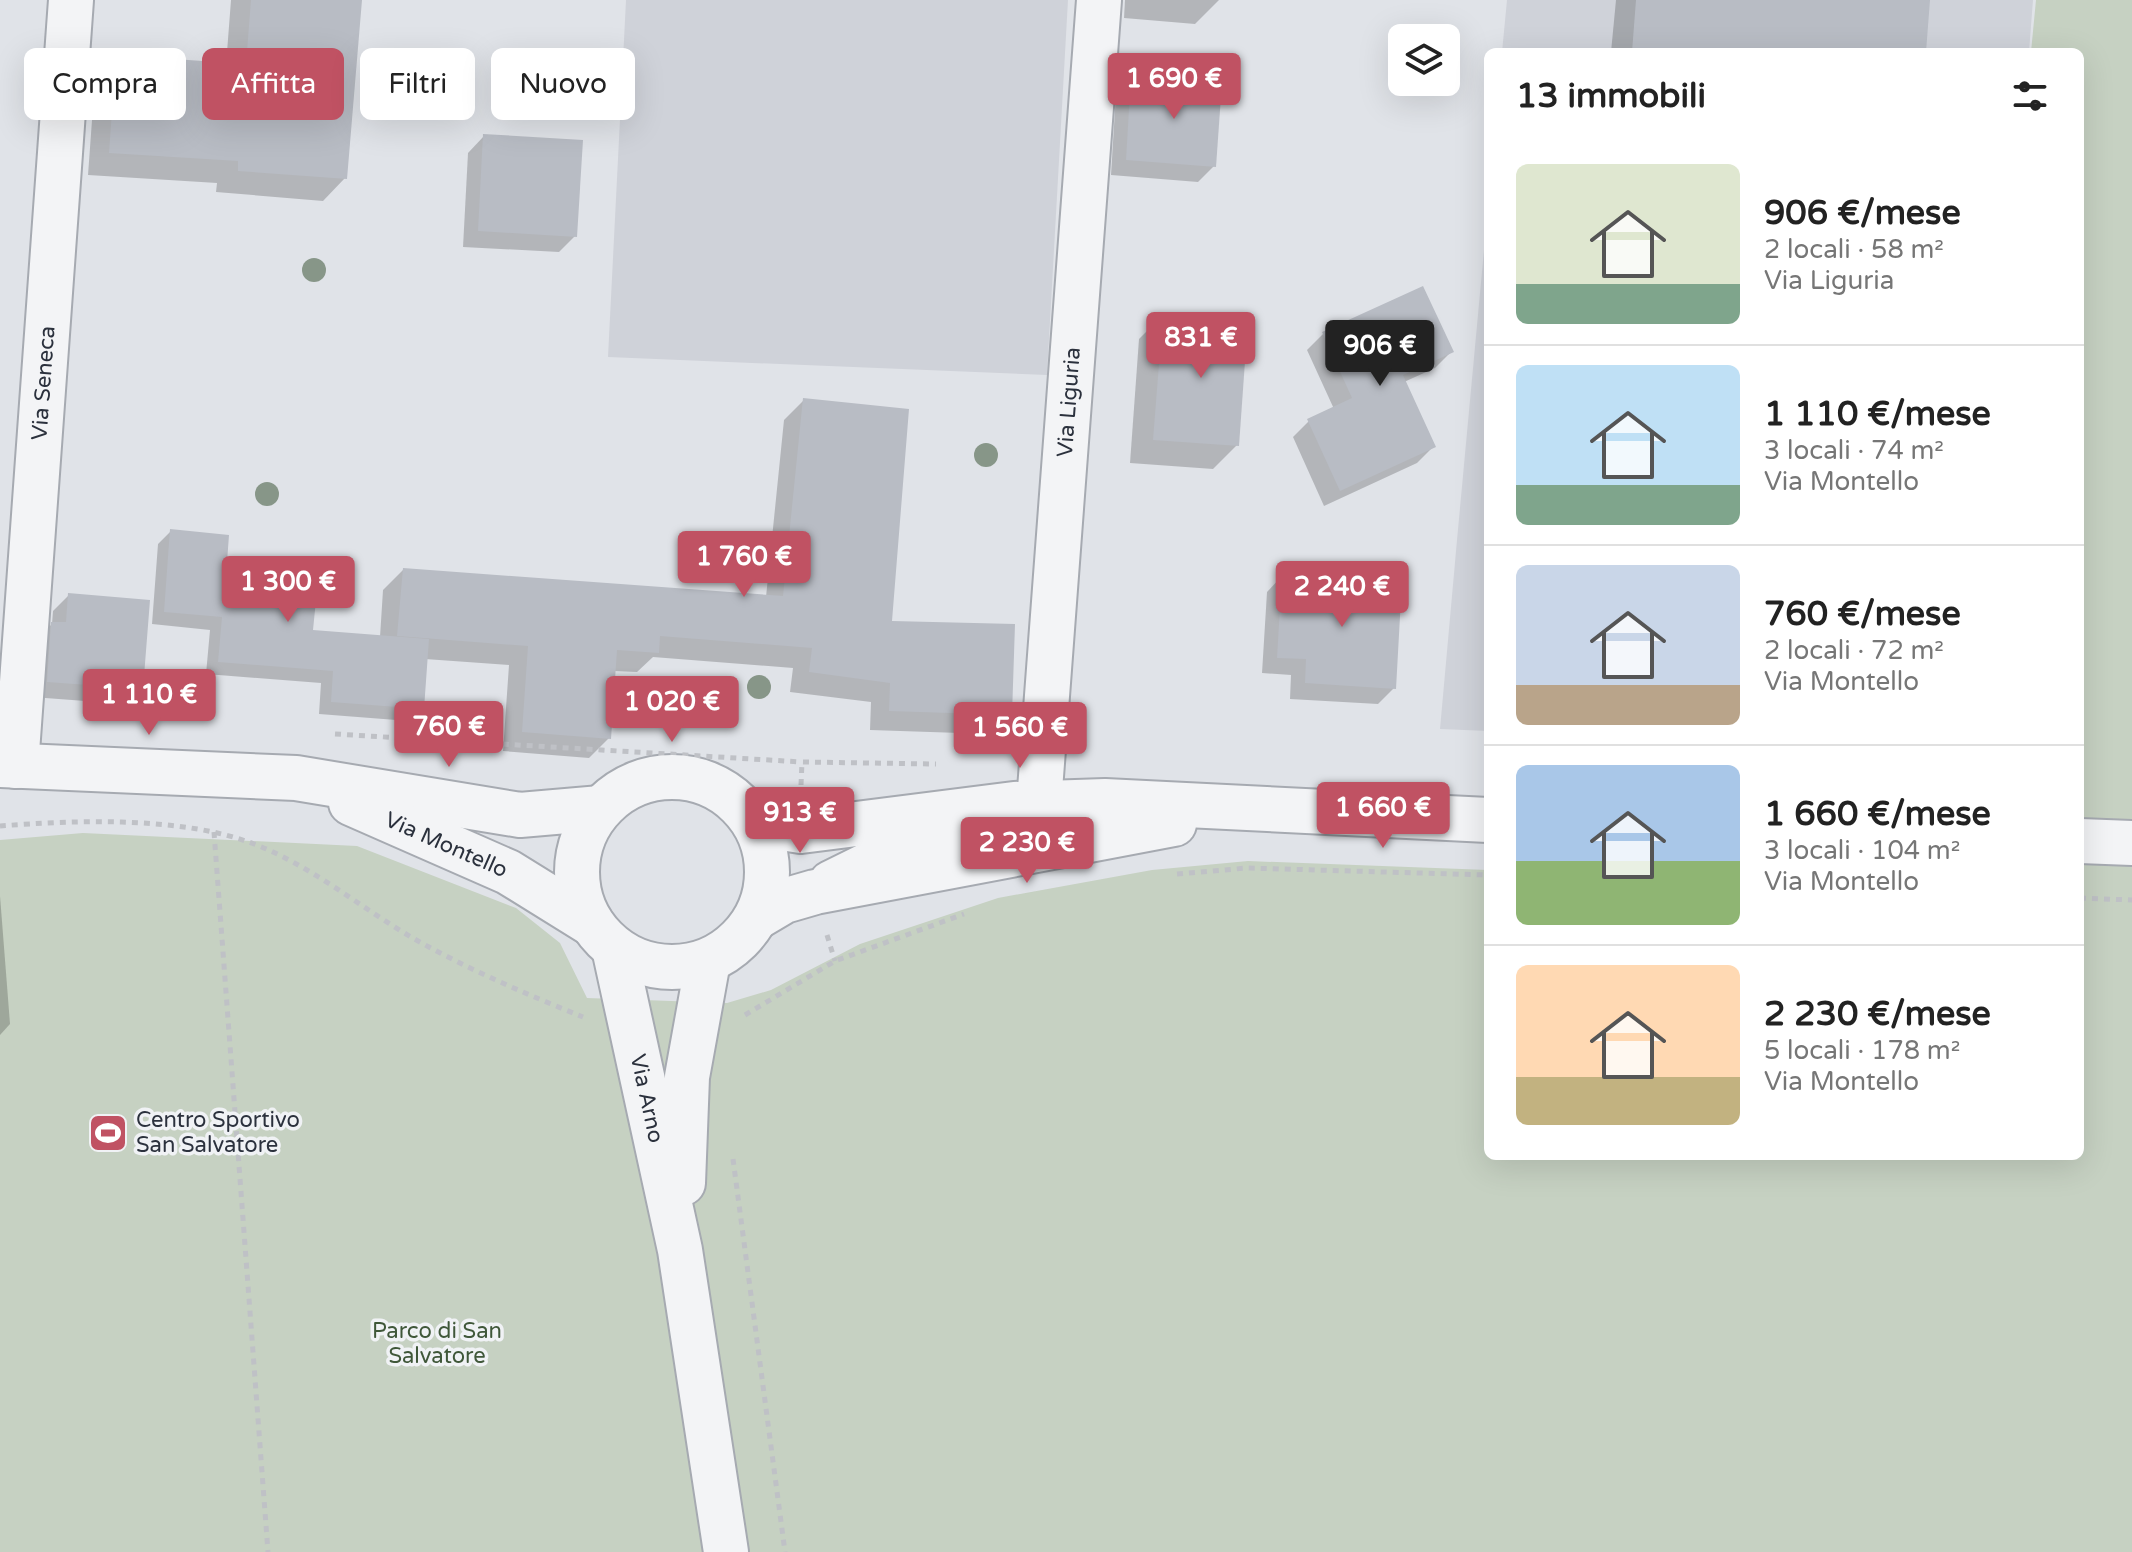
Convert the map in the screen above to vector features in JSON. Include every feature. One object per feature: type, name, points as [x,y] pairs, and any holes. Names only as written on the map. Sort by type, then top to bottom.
[{"type":"street","name":"Via Seneca","points":[[8,766],[71,0]]},
{"type":"street","name":"Via Liguria","points":[[1039,803],[1099,0]]},
{"type":"street","name":"Via Montello","points":[[8,766],[296,778],[520,815],[601,808]]},
{"type":"street","name":"Via Montello","points":[[296,778],[508,872],[603,936]]},
{"type":"street","points":[[1281,812],[1142,828],[815,892],[784,901],[757,917],[737,943],[708,961],[676,968],[644,963],[603,936],[579,893],[577,860],[584,837],[601,808],[628,788],[659,778],[692,779],[717,789],[769,826],[801,831],[1039,803],[1105,801],[1484,820]]},
{"type":"street","points":[[815,892],[908,845],[992,833],[1026,823],[1039,803]]},
{"type":"street","points":[[744,809],[761,837],[768,870],[757,917]]},
{"type":"street","points":[[2084,841],[2132,843]]},
{"type":"street","name":"Via Arno","points":[[603,936],[680,1250],[726,1552]]},
{"type":"street","name":"Via Arno","points":[[680,1250],[687,1077],[708,961]]},
{"type":"path","points":[[331,734],[802,762]]},
{"type":"path","points":[[214,832],[268,1552]]},
{"type":"path","points":[[2084,898],[2132,900]]},
{"type":"path","points":[[733,1155],[785,1552]]},
{"type":"shaded area","points":[[626,0],[1068,0],[1047,375],[608,357],[620,120],[635,120],[635,48],[624,48]]},
{"type":"shaded area","points":[[1507,0],[2033,0],[2029,48],[1502,48]]},
{"type":"shaded area","points":[[1484,250],[1484,731],[1440,729]]},
{"type":"green space","name":"Parco di San Salvatore","points":[[2036,0],[2132,0],[2132,1552],[0,1552],[0,840],[83,833],[357,846],[516,908],[560,943],[587,998],[727,1003],[771,990],[860,944],[998,898],[1152,870],[1248,861],[1484,870],[1484,1160],[2084,1160],[2084,48],[2031,48]]},
{"type":"building","points":[[251,0],[362,0],[347,179],[238,171],[238,161],[109,153],[111,120],[186,120],[186,60],[202,61],[202,120],[344,120],[344,48],[247,48]]},
{"type":"building","points":[[1636,0],[1930,0],[1926,48],[1632,48]]},
{"type":"building","points":[[1131,75],[1222,82],[1216,167],[1126,160]]},
{"type":"building","points":[[483,134],[583,140],[577,237],[478,231]]},
{"type":"building","points":[[1423,286],[1454,352],[1403,375],[1436,447],[1340,491],[1307,419],[1352,398],[1322,332]]},
{"type":"building","points":[[1163,313],[1248,319],[1239,446],[1153,440]]},
{"type":"building","points":[[803,398],[909,409],[892,621],[1015,624],[1012,715],[889,711],[890,683],[809,672],[812,648],[660,636],[659,653],[617,650],[611,739],[522,732],[528,646],[397,636],[403,568],[783,596]]},
{"type":"building","points":[[170,529],[229,535],[227,562],[319,570],[313,630],[429,639],[424,709],[331,702],[333,671],[218,662],[222,617],[164,612]]},
{"type":"building","points":[[1282,573],[1402,580],[1396,689],[1305,683],[1306,659],[1277,658]]},
{"type":"building","points":[[68,593],[150,600],[143,689],[47,682],[51,622],[66,622]]},
{"type":"place","name":"Centro Sportivo San Salvatore","points":[[108,1133]]}]
